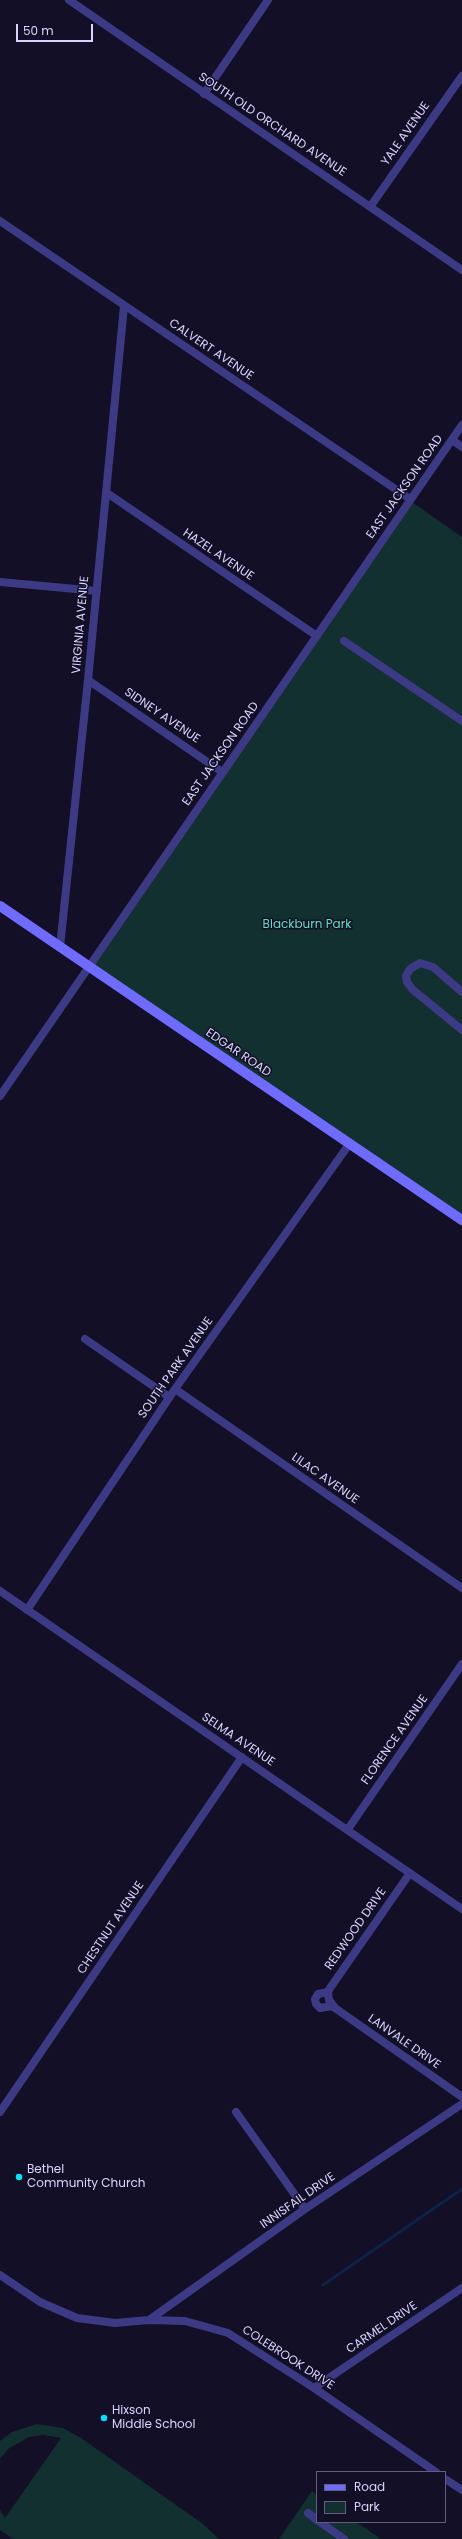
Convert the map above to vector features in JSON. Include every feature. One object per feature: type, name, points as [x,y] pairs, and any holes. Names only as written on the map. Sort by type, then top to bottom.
[{"type":"street","name":"SOUTH OLD ORCHARD AVENUE","points":[[69,0],[462,270]]},
{"type":"street","points":[[204,94],[268,0]]},
{"type":"street","name":"YALE AVENUE","points":[[370,207],[462,76]]},
{"type":"street","name":"CALVERT AVENUE","points":[[0,221],[410,500]]},
{"type":"street","name":"VIRGINIA AVENUE","points":[[60,947],[107,493],[124,306]]},
{"type":"street","name":"EAST JACKSON ROAD","points":[[0,1096],[462,425]]},
{"type":"street","points":[[452,440],[462,447]]},
{"type":"street","name":"HAZEL AVENUE","points":[[107,493],[317,636]]},
{"type":"street","points":[[0,582],[96,591]]},
{"type":"street","points":[[344,641],[462,721]]},
{"type":"street","name":"SIDNEY AVENUE","points":[[88,680],[222,772]]},
{"type":"street","name":"EDGAR ROAD","points":[[0,906],[89,968],[461,1216]]},
{"type":"street","points":[[462,992],[433,967],[420,963],[410,969],[406,976],[407,982],[412,989],[462,1030]]},
{"type":"street","name":"SOUTH PARK AVENUE","points":[[27,1610],[169,1397],[350,1143]]},
{"type":"street","points":[[85,1339],[169,1397]]},
{"type":"street","name":"LILAC AVENUE","points":[[175,1389],[462,1588]]},
{"type":"street","name":"SELMA AVENUE","points":[[0,1591],[348,1829],[462,1909]]},
{"type":"street","name":"FLORENCE AVENUE","points":[[348,1829],[462,1664]]},
{"type":"street","name":"CHESTNUT AVENUE","points":[[0,2112],[242,1757]]},
{"type":"street","name":"REDWOOD DRIVE","points":[[330,2000],[410,1873]]},
{"type":"street","name":"LANVALE DRIVE","points":[[330,2000],[462,2097]]},
{"type":"street","name":"INNISFAIL DRIVE","points":[[149,2320],[305,2209],[462,2104]]},
{"type":"street","points":[[236,2112],[305,2209]]},
{"type":"street","name":"COLEBROOK DRIVE","points":[[0,2275],[40,2302],[77,2318],[115,2323],[149,2320],[184,2321],[228,2333],[314,2388],[435,2471]]},
{"type":"street","name":"CARMEL DRIVE","points":[[314,2388],[462,2288]]},
{"type":"street","points":[[446,2480],[462,2490]]},
{"type":"street","points":[[308,2513],[316,2519]]},
{"type":"street","points":[[321,2523],[344,2539]]},
{"type":"green space","name":"Blackburn Park","points":[[412,502],[462,537],[462,1215],[93,967]]},
{"type":"green space","points":[[37,2424],[63,2428],[81,2438],[203,2524],[219,2539],[13,2539],[0,2530],[0,2510],[5,2518],[61,2438],[43,2435],[29,2437],[8,2449],[0,2459],[0,2441],[12,2432]]},
{"type":"green space","points":[[312,2491],[316,2494],[316,2523],[357,2523],[381,2539],[279,2539]]},
{"type":"waterway","points":[[323,2285],[462,2189]]},
{"type":"place","name":"Bethel Community Church","points":[[19,2177]]},
{"type":"place","name":"Hixson Middle School","points":[[104,2418]]}]
